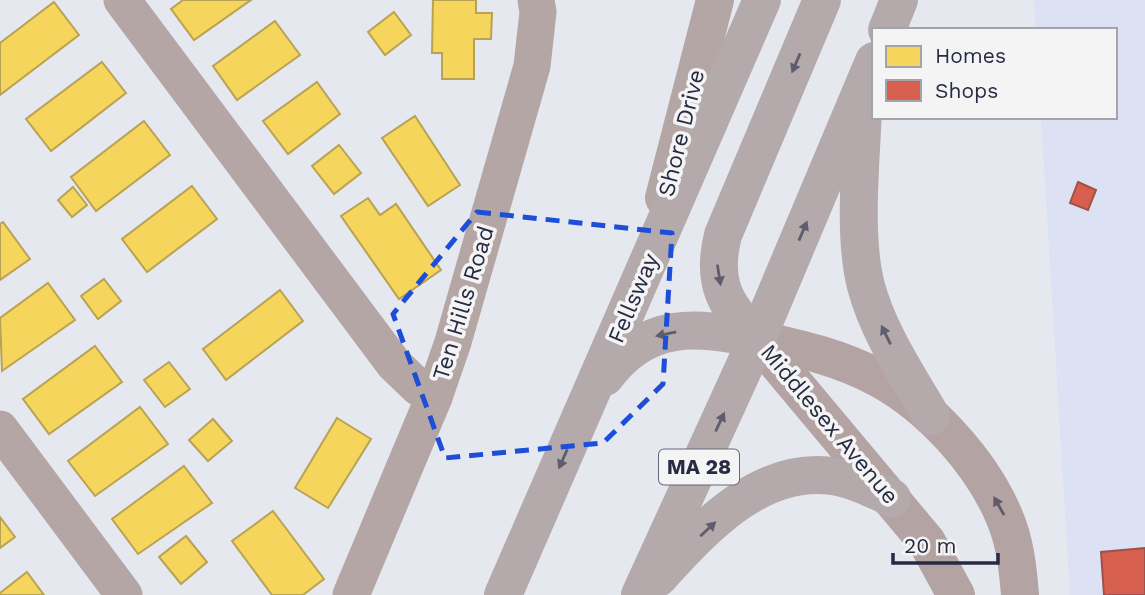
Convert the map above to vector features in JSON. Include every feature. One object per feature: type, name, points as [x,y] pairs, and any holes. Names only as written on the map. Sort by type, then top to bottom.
[{"type":"highway","name":"Fellsway","points":[[503,595],[762,0]]},
{"type":"highway","points":[[757,339],[726,300],[718,281],[717,259],[723,235],[822,0]]},
{"type":"highway","points":[[869,73],[860,256],[866,289],[883,330],[931,416]]},
{"type":"highway","name":"MA 28","points":[[642,595],[757,339],[869,73]]},
{"type":"highway","points":[[591,397],[617,361],[652,337],[693,329],[757,339]]},
{"type":"highway","points":[[642,595],[681,553],[731,507],[778,480],[807,474],[833,476],[862,484],[892,498]]},
{"type":"main road","name":"Middlesex Avenue","points":[[757,339],[850,365],[881,379],[931,416],[984,479],[1004,516],[1014,546],[1020,595]]},
{"type":"main road","name":"Middlesex Avenue","points":[[757,339],[927,542],[956,595]]},
{"type":"street","points":[[122,0],[394,364],[418,387],[435,397]]},
{"type":"street","name":"Ten Hills Road","points":[[351,595],[435,397],[531,66],[538,12],[536,0]]},
{"type":"street","name":"Shore Drive","points":[[647,267],[715,0]]},
{"type":"street","points":[[0,429],[124,595]]},
{"type":"highlighted area","points":[[477,212],[672,233],[663,384],[603,443],[445,458],[393,314]]},
{"type":"shaded area","points":[[1034,0],[1145,0],[1145,595],[1070,595],[1041,119],[1117,119],[1117,28],[1036,28]]},
{"type":"building: Homes","points":[[183,0],[251,0],[194,40],[171,9]]},
{"type":"building: Homes","points":[[433,0],[476,0],[476,13],[492,13],[491,39],[474,39],[474,79],[442,79],[442,53],[432,53]]},
{"type":"building: Homes","points":[[54,2],[79,35],[0,95],[0,43]]},
{"type":"building: Homes","points":[[394,12],[411,35],[385,55],[368,32]]},
{"type":"building: Homes","points":[[275,21],[300,55],[237,100],[213,66]]},
{"type":"building: Homes","points":[[102,62],[126,93],[51,151],[26,119]]},
{"type":"building: Homes","points":[[317,82],[340,114],[288,154],[263,121]]},
{"type":"building: Homes","points":[[415,116],[460,185],[428,206],[382,138]]},
{"type":"building: Homes","points":[[144,121],[170,155],[96,211],[71,177]]},
{"type":"building: Homes","points":[[339,145],[361,173],[334,194],[312,166]]},
{"type":"building: Homes","points":[[192,186],[217,219],[147,272],[122,239]]},
{"type":"building: Homes","points":[[73,187],[87,205],[72,217],[58,200]]},
{"type":"building: Homes","points":[[368,198],[380,215],[396,204],[441,270],[399,299],[341,216]]},
{"type":"building: Homes","points":[[3,222],[30,259],[0,280],[0,224]]},
{"type":"building: Homes","points":[[104,279],[121,301],[98,319],[81,296]]},
{"type":"building: Homes","points":[[48,283],[75,320],[2,371],[0,318]]},
{"type":"building: Homes","points":[[280,290],[303,321],[226,380],[203,349]]},
{"type":"building: Homes","points":[[95,346],[122,382],[49,434],[23,399]]},
{"type":"building: Homes","points":[[169,362],[190,389],[165,407],[144,380]]},
{"type":"building: Homes","points":[[140,407],[168,444],[95,496],[68,461]]},
{"type":"building: Homes","points":[[337,418],[371,439],[328,508],[295,488]]},
{"type":"building: Homes","points":[[213,419],[232,441],[208,461],[189,440]]},
{"type":"building: Homes","points":[[184,466],[212,503],[138,554],[112,519]]},
{"type":"building: Homes","points":[[273,511],[324,579],[303,595],[272,595],[232,541]]},
{"type":"building: Homes","points":[[0,517],[15,537],[0,548]]},
{"type":"building: Homes","points":[[186,536],[207,562],[181,584],[159,557]]},
{"type":"building: Homes","points":[[27,572],[44,595],[0,595],[0,593]]},
{"type":"building: Shops","points":[[1078,182],[1096,190],[1088,210],[1070,203]]},
{"type":"building: Shops","points":[[1145,548],[1145,595],[1104,595],[1101,552]]}]
